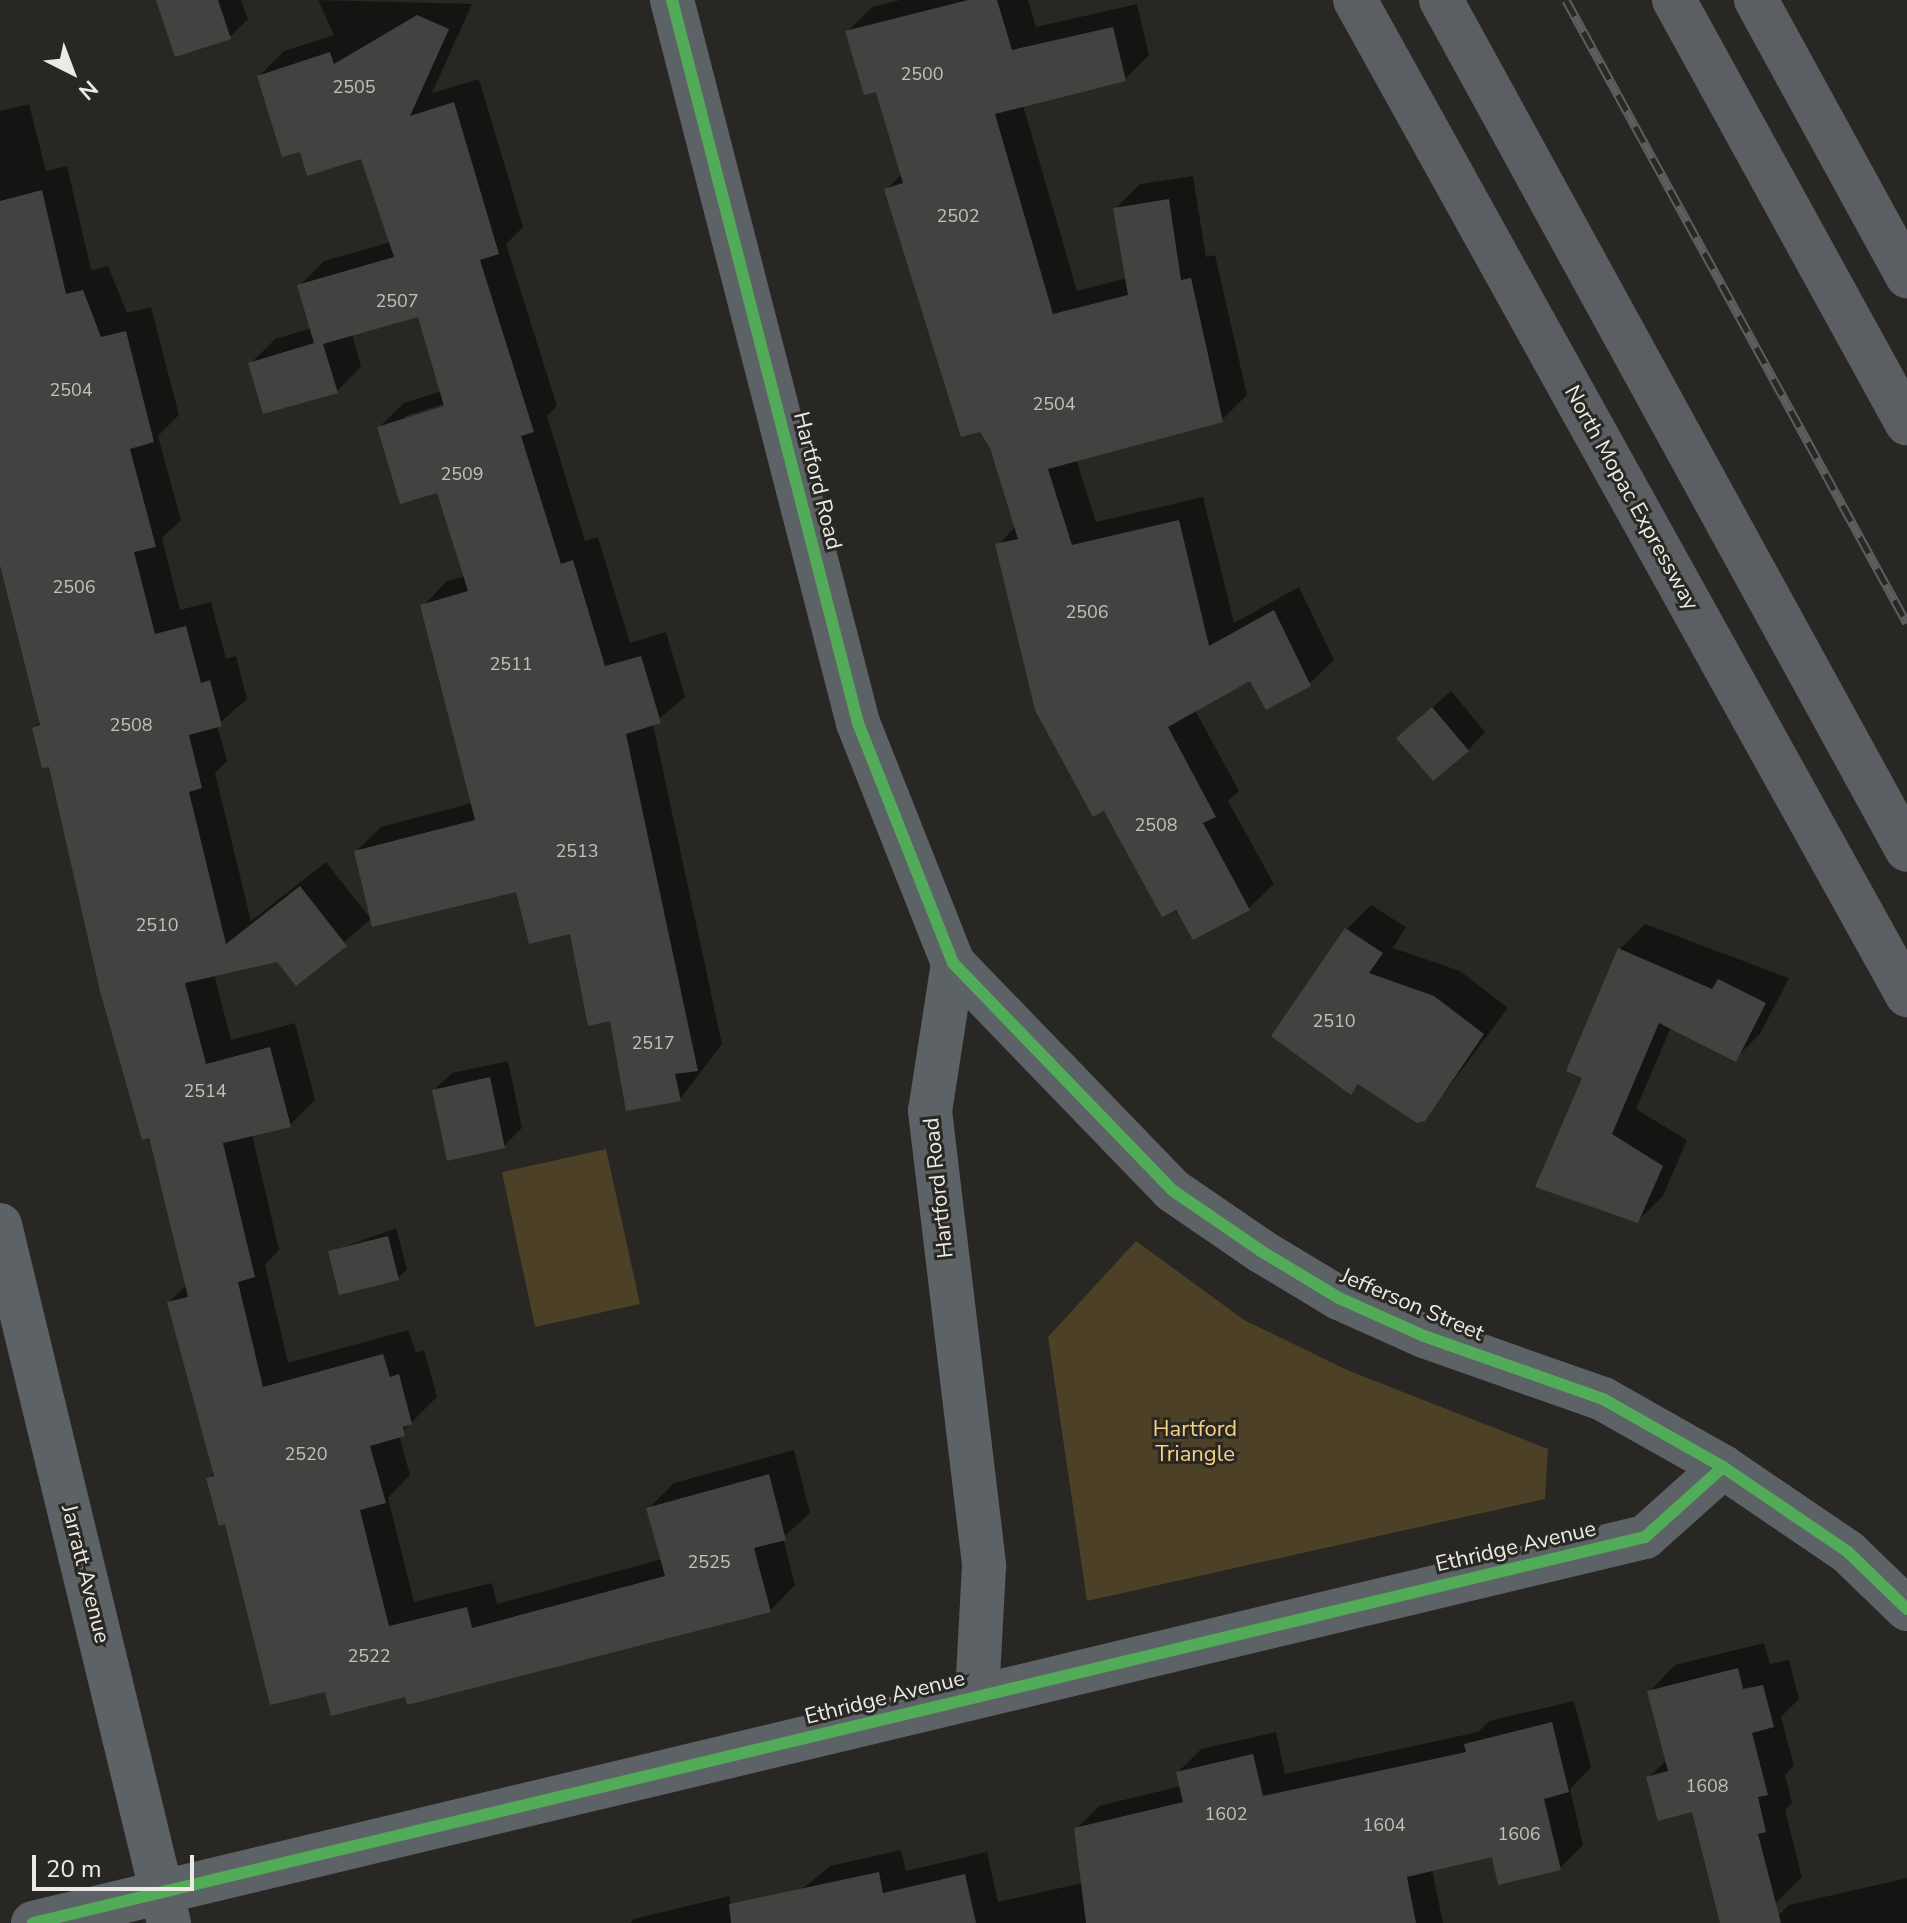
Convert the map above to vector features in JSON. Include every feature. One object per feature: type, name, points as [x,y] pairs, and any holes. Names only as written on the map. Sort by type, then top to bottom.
[{"type":"highway","name":"North Mopac Expressway","points":[[1355,0],[1907,995]]},
{"type":"highway","points":[[1441,0],[1907,850]]},
{"type":"highway","points":[[1674,0],[1907,423]]},
{"type":"highway","points":[[1756,0],[1907,276]]},
{"type":"street","name":"Hartford Road","points":[[672,0],[858,723],[953,963],[930,1111],[984,1566],[977,1696]]},
{"type":"street","name":"Jefferson Street","points":[[953,963],[1172,1190],[1261,1251],[1339,1298],[1424,1336],[1603,1399],[1723,1467],[1848,1552],[1907,1609]]},
{"type":"street","name":"Jarratt Avenue","points":[[0,1225],[165,1908]]},
{"type":"street","name":"Ethridge Avenue","points":[[33,1923],[165,1908],[977,1696],[1645,1537],[1723,1467]]},
{"type":"green space","points":[[606,1149],[640,1304],[535,1327],[502,1172]]},
{"type":"green space","name":"Hartford Triangle","points":[[1136,1241],[1244,1320],[1347,1370],[1548,1449],[1545,1499],[1087,1601],[1048,1337]]},
{"type":"building","points":[[156,0],[218,0],[231,39],[175,57]]},
{"type":"building","points":[[968,0],[997,0],[1012,50],[1113,27],[1126,81],[995,114],[1053,314],[1128,295],[1113,208],[1169,199],[1181,280],[1191,278],[1223,422],[1048,469],[1072,545],[1179,520],[1209,646],[1274,610],[1311,686],[1266,710],[1250,681],[1168,727],[1216,817],[1203,823],[1250,910],[1193,940],[1176,910],[1162,917],[1104,811],[1093,817],[1035,710],[995,544],[1018,539],[990,448],[980,432],[961,437],[884,189],[903,183],[876,92],[864,95],[845,31]]},
{"type":"building","points":[[417,15],[449,29],[410,116],[454,102],[499,254],[480,260],[534,432],[521,436],[561,564],[573,560],[605,666],[641,656],[661,723],[626,734],[698,1071],[675,1074],[681,1101],[626,1111],[610,1021],[588,1026],[570,934],[529,944],[516,892],[372,927],[354,851],[475,820],[420,605],[468,591],[437,493],[400,504],[377,427],[444,406],[418,317],[323,344],[338,393],[263,414],[248,363],[314,343],[297,285],[394,257],[361,159],[307,176],[300,152],[282,157],[257,76],[330,52],[334,64]]},
{"type":"building","points":[[42,190],[66,294],[83,290],[101,337],[126,331],[154,442],[130,449],[156,547],[134,552],[155,634],[186,626],[201,683],[210,680],[222,726],[189,735],[202,788],[189,792],[226,944],[300,886],[347,946],[296,986],[277,962],[185,983],[206,1064],[270,1047],[291,1127],[223,1143],[255,1277],[238,1282],[263,1387],[383,1354],[390,1377],[399,1374],[412,1424],[403,1427],[405,1436],[370,1446],[386,1503],[360,1510],[389,1626],[467,1607],[472,1628],[665,1576],[646,1508],[769,1474],[786,1540],[754,1548],[771,1612],[407,1705],[405,1697],[331,1716],[325,1692],[270,1705],[225,1524],[219,1526],[206,1478],[214,1476],[167,1302],[188,1297],[149,1138],[142,1140],[100,991],[49,767],[42,768],[32,728],[40,725],[0,565],[0,201]]},
{"type":"building","points":[[1432,707],[1469,751],[1433,781],[1396,738]]},
{"type":"building","points":[[1345,928],[1383,953],[1369,973],[1434,996],[1484,1034],[1425,1121],[1417,1123],[1358,1084],[1351,1095],[1271,1036]]},
{"type":"building","points":[[1618,948],[1712,989],[1718,979],[1766,1003],[1736,1062],[1659,1023],[1612,1134],[1663,1166],[1638,1223],[1535,1187],[1582,1078],[1566,1071]]},
{"type":"building","points":[[490,1077],[505,1148],[447,1161],[432,1090]]},
{"type":"building","points":[[388,1236],[399,1280],[339,1295],[328,1251]]},
{"type":"building","points":[[1738,1668],[1743,1689],[1763,1685],[1774,1727],[1752,1733],[1768,1795],[1758,1797],[1766,1832],[1758,1834],[1781,1923],[1720,1923],[1692,1812],[1658,1821],[1646,1777],[1668,1771],[1647,1691]]},
{"type":"building","points":[[1552,1722],[1569,1792],[1544,1799],[1561,1870],[1498,1885],[1492,1857],[1407,1877],[1416,1923],[1086,1923],[1074,1828],[1183,1802],[1176,1772],[1253,1754],[1263,1796],[1466,1752],[1464,1744]]},
{"type":"building","points":[[879,1872],[883,1893],[965,1874],[976,1923],[731,1923],[729,1904]]},
{"type":"railway","points":[[1566,0],[1907,623]]},
{"type":"cycle path","points":[[672,0],[858,723],[953,963],[1172,1190],[1261,1251],[1339,1298],[1424,1336],[1603,1399],[1723,1467],[1848,1552],[1907,1609]]},
{"type":"cycle path","points":[[33,1923],[1645,1537],[1723,1467]]}]
